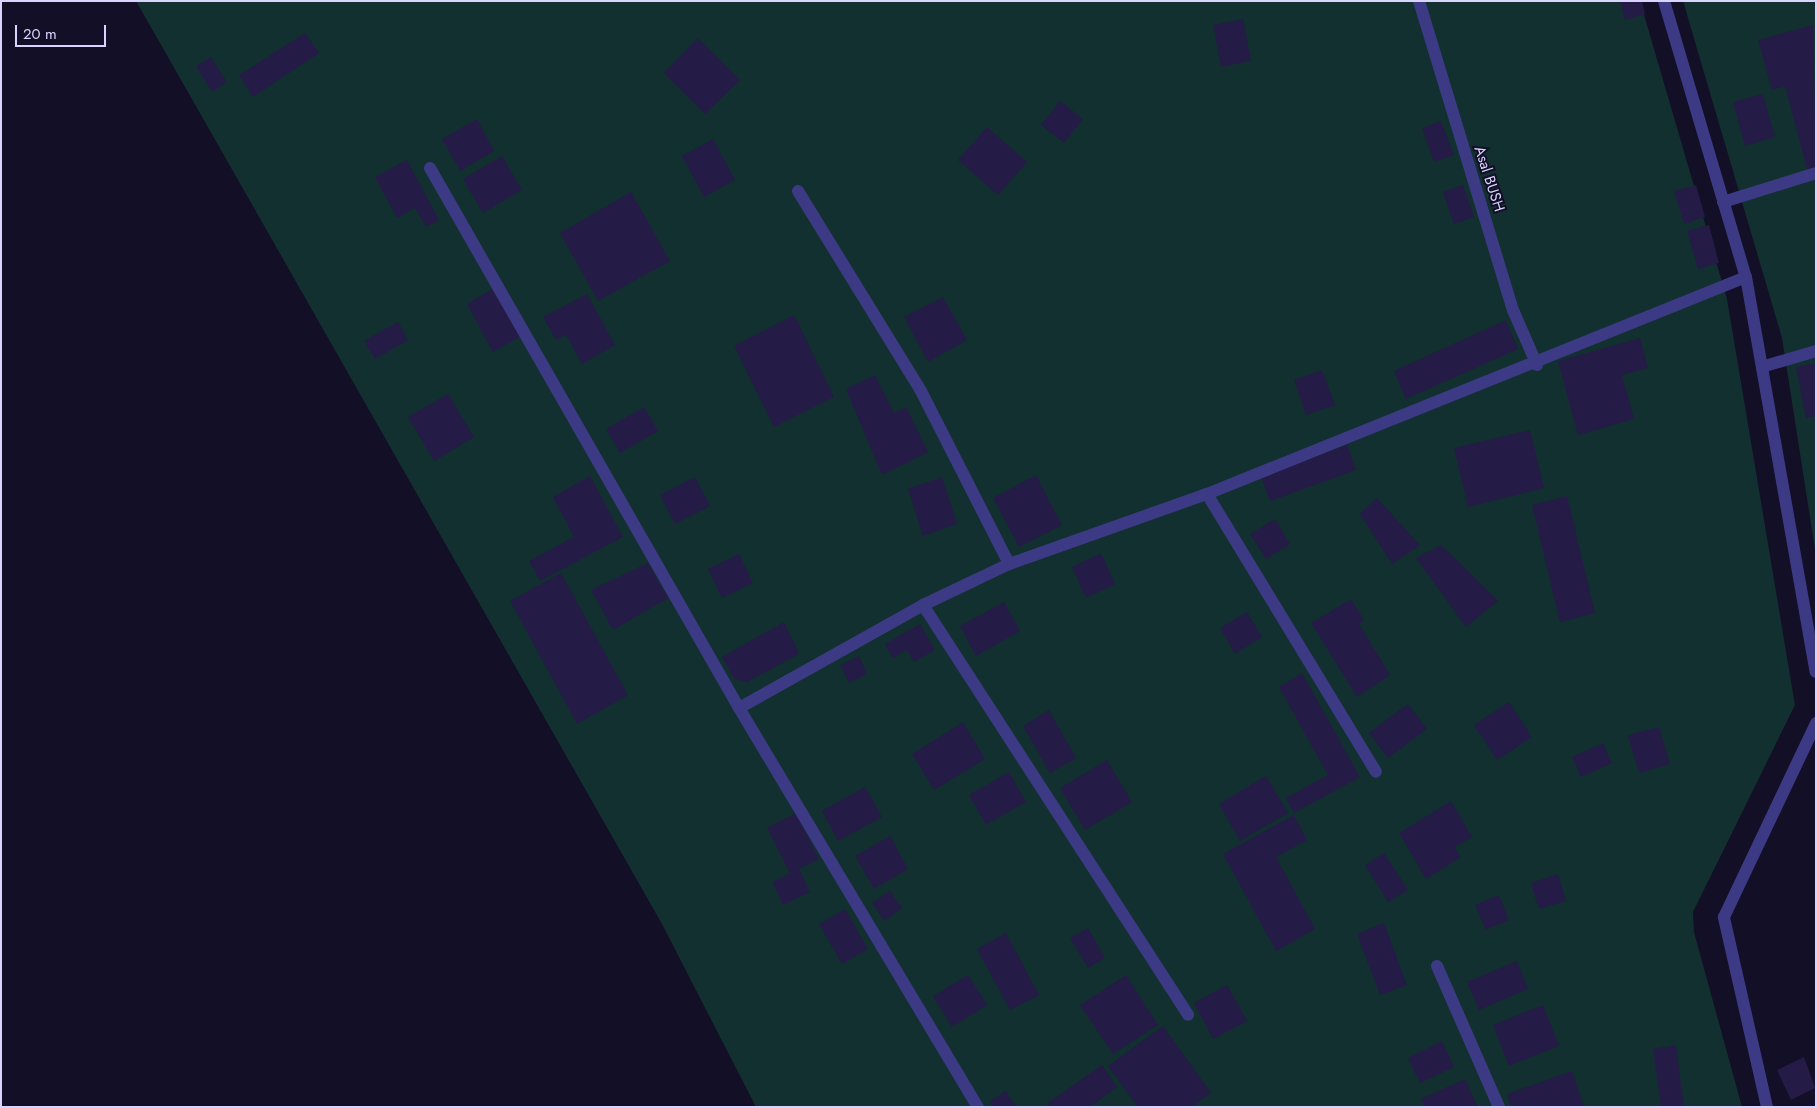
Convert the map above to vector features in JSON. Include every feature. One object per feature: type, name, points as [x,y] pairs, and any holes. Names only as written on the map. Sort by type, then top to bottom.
[{"type":"street","name":"Asal BUSH","points":[[1419,1],[1513,310],[1537,365]]},
{"type":"street","points":[[1664,1],[1746,277],[1765,366],[1816,672]]},
{"type":"street","points":[[430,168],[739,708],[978,1107]]},
{"type":"street","points":[[1723,202],[1816,173]]},
{"type":"street","points":[[798,191],[921,390],[1009,564]]},
{"type":"street","points":[[739,708],[923,605],[1009,564],[1207,494],[1537,365],[1746,277]]},
{"type":"street","points":[[1765,366],[1816,350]]},
{"type":"street","points":[[1207,494],[1376,772]]},
{"type":"street","points":[[923,605],[1188,1015]]},
{"type":"street","points":[[1767,1107],[1724,917],[1816,723]]},
{"type":"street","points":[[1438,966],[1499,1107]]},
{"type":"green space","points":[[136,1],[1640,1],[1727,299],[1795,705],[1693,912],[1694,932],[1742,1107],[756,1107],[662,924]]},
{"type":"green space","points":[[1683,1],[1816,1],[1816,556],[1782,338]]},
{"type":"building","points":[[1620,1],[1642,1],[1645,14],[1625,20]]},
{"type":"building","points":[[1243,19],[1251,61],[1221,67],[1213,25]]},
{"type":"building","points":[[1813,25],[1816,167],[1807,169],[1785,86],[1772,90],[1758,40]]},
{"type":"building","points":[[305,33],[319,53],[253,97],[239,75]]},
{"type":"building","points":[[698,38],[740,80],[705,114],[664,73]]},
{"type":"building","points":[[211,57],[227,82],[212,92],[196,66]]},
{"type":"building","points":[[1763,94],[1775,137],[1745,146],[1733,102]]},
{"type":"building","points":[[1060,101],[1083,119],[1064,143],[1041,125]]},
{"type":"building","points":[[477,119],[494,151],[460,171],[442,139]]},
{"type":"building","points":[[1441,121],[1454,155],[1434,162],[1422,128]]},
{"type":"building","points":[[987,127],[1027,162],[998,195],[958,160]]},
{"type":"building","points":[[713,139],[735,180],[704,197],[682,156]]},
{"type":"building","points":[[502,156],[522,190],[483,213],[463,179]]},
{"type":"building","points":[[407,160],[439,220],[426,227],[415,208],[397,218],[375,177]]},
{"type":"building","points":[[1463,185],[1474,217],[1454,224],[1443,192]]},
{"type":"building","points":[[1696,185],[1705,217],[1684,224],[1674,191]]},
{"type":"building","points":[[631,192],[670,261],[598,301],[560,233]]},
{"type":"building","points":[[1709,225],[1719,263],[1698,269],[1687,231]]},
{"type":"building","points":[[494,288],[521,336],[493,352],[467,304]]},
{"type":"building","points":[[587,294],[615,345],[582,364],[566,335],[556,340],[543,317]]},
{"type":"building","points":[[943,297],[967,340],[928,362],[904,317]]},
{"type":"building","points":[[794,315],[834,397],[774,427],[734,346]]},
{"type":"building","points":[[1506,320],[1518,349],[1406,399],[1394,371]]},
{"type":"building","points":[[398,322],[408,340],[375,359],[364,341]]},
{"type":"building","points":[[1640,338],[1648,368],[1622,375],[1634,419],[1578,435],[1558,361]]},
{"type":"building","points":[[1816,363],[1816,416],[1806,418],[1796,367]]},
{"type":"building","points":[[1322,370],[1335,405],[1306,415],[1294,380]]},
{"type":"building","points":[[875,375],[894,413],[906,407],[928,452],[882,475],[846,389]]},
{"type":"building","points":[[448,394],[474,437],[434,461],[408,417]]},
{"type":"building","points":[[644,407],[658,431],[620,453],[606,429]]},
{"type":"building","points":[[1530,430],[1544,488],[1468,507],[1454,448]]},
{"type":"building","points":[[1347,445],[1356,470],[1270,501],[1261,477]]},
{"type":"building","points":[[1036,475],[1062,525],[1019,547],[993,498]]},
{"type":"building","points":[[590,476],[623,537],[540,581],[529,561],[574,537],[553,497]]},
{"type":"building","points":[[695,477],[710,506],[675,524],[660,495]]},
{"type":"building","points":[[942,477],[957,524],[923,536],[908,489]]},
{"type":"building","points":[[1567,496],[1595,613],[1560,622],[1532,505]]},
{"type":"building","points":[[1377,498],[1420,545],[1392,564],[1360,514]]},
{"type":"building","points":[[1275,519],[1290,544],[1266,559],[1250,534]]},
{"type":"building","points":[[1441,545],[1498,601],[1466,627],[1416,558]]},
{"type":"building","points":[[1101,553],[1115,584],[1086,598],[1072,567]]},
{"type":"building","points":[[739,554],[753,583],[722,598],[708,569]]},
{"type":"building","points":[[648,563],[668,598],[613,630],[591,590]]},
{"type":"building","points":[[561,573],[628,695],[577,724],[510,601]]},
{"type":"building","points":[[1351,599],[1364,620],[1359,624],[1390,675],[1357,697],[1311,623]]},
{"type":"building","points":[[1004,602],[1020,631],[976,656],[960,626]]},
{"type":"building","points":[[1247,612],[1262,637],[1235,654],[1220,628]]},
{"type":"building","points":[[784,622],[799,654],[747,682],[734,679],[722,657]]},
{"type":"building","points":[[920,624],[935,650],[914,662],[907,650],[893,658],[885,644]]},
{"type":"building","points":[[859,656],[867,674],[849,683],[840,665]]},
{"type":"building","points":[[1302,673],[1360,777],[1294,813],[1286,798],[1328,775],[1279,687]]},
{"type":"building","points":[[1509,702],[1532,737],[1497,760],[1474,725]]},
{"type":"building","points":[[1408,704],[1427,729],[1388,758],[1369,733]]},
{"type":"building","points":[[1049,710],[1076,758],[1050,773],[1023,726]]},
{"type":"building","points":[[963,722],[985,759],[934,790],[912,754]]},
{"type":"building","points":[[1659,727],[1670,764],[1639,773],[1628,735]]},
{"type":"building","points":[[1603,743],[1612,763],[1581,777],[1572,757]]},
{"type":"building","points":[[1107,760],[1132,802],[1085,830],[1060,788]]},
{"type":"building","points":[[1009,772],[1026,802],[986,825],[969,795]]},
{"type":"building","points":[[1266,776],[1288,813],[1240,841],[1219,804]]},
{"type":"building","points":[[865,787],[882,817],[838,841],[822,811]]},
{"type":"building","points":[[1451,801],[1472,837],[1455,847],[1461,857],[1426,879],[1399,833]]},
{"type":"building","points":[[796,813],[819,859],[799,869],[810,892],[783,905],[772,882],[790,874],[767,828]]},
{"type":"building","points":[[1294,815],[1307,840],[1276,857],[1315,929],[1276,951],[1223,854]]},
{"type":"building","points":[[890,836],[908,869],[874,889],[855,856]]},
{"type":"building","points":[[1384,853],[1408,890],[1388,902],[1365,865]]},
{"type":"building","points":[[1558,874],[1566,901],[1539,909],[1531,883]]},
{"type":"building","points":[[890,891],[902,908],[884,921],[872,903]]},
{"type":"building","points":[[1499,895],[1509,920],[1486,930],[1475,905]]},
{"type":"building","points":[[845,909],[868,949],[842,964],[819,924]]},
{"type":"building","points":[[1384,923],[1407,985],[1380,995],[1357,934]]},
{"type":"building","points":[[1088,928],[1105,958],[1088,968],[1070,938]]},
{"type":"building","points":[[1006,933],[1039,995],[1010,1010],[977,949]]},
{"type":"building","points":[[1517,961],[1528,989],[1479,1010],[1467,982]]},
{"type":"building","points":[[968,975],[987,1005],[952,1027],[933,996]]},
{"type":"building","points":[[1126,975],[1158,1025],[1113,1054],[1080,1005]]},
{"type":"building","points":[[1227,985],[1247,1021],[1213,1039],[1194,1003]]},
{"type":"building","points":[[1543,1005],[1559,1046],[1509,1066],[1493,1025]]},
{"type":"building","points":[[1163,1026],[1211,1093],[1191,1107],[1138,1107],[1108,1066]]},
{"type":"building","points":[[1442,1041],[1454,1067],[1420,1083],[1408,1058]]},
{"type":"building","points":[[1676,1045],[1684,1107],[1661,1107],[1653,1049]]},
{"type":"building","points":[[1804,1057],[1815,1088],[1791,1100],[1777,1070]]},
{"type":"building","points":[[1102,1065],[1117,1087],[1090,1107],[1050,1107],[1048,1103]]},
{"type":"building","points":[[1572,1071],[1584,1107],[1511,1107],[1507,1094]]},
{"type":"building","points":[[1465,1079],[1478,1107],[1425,1107],[1421,1099]]},
{"type":"building","points":[[1006,1091],[1016,1107],[993,1107],[990,1101]]}]
